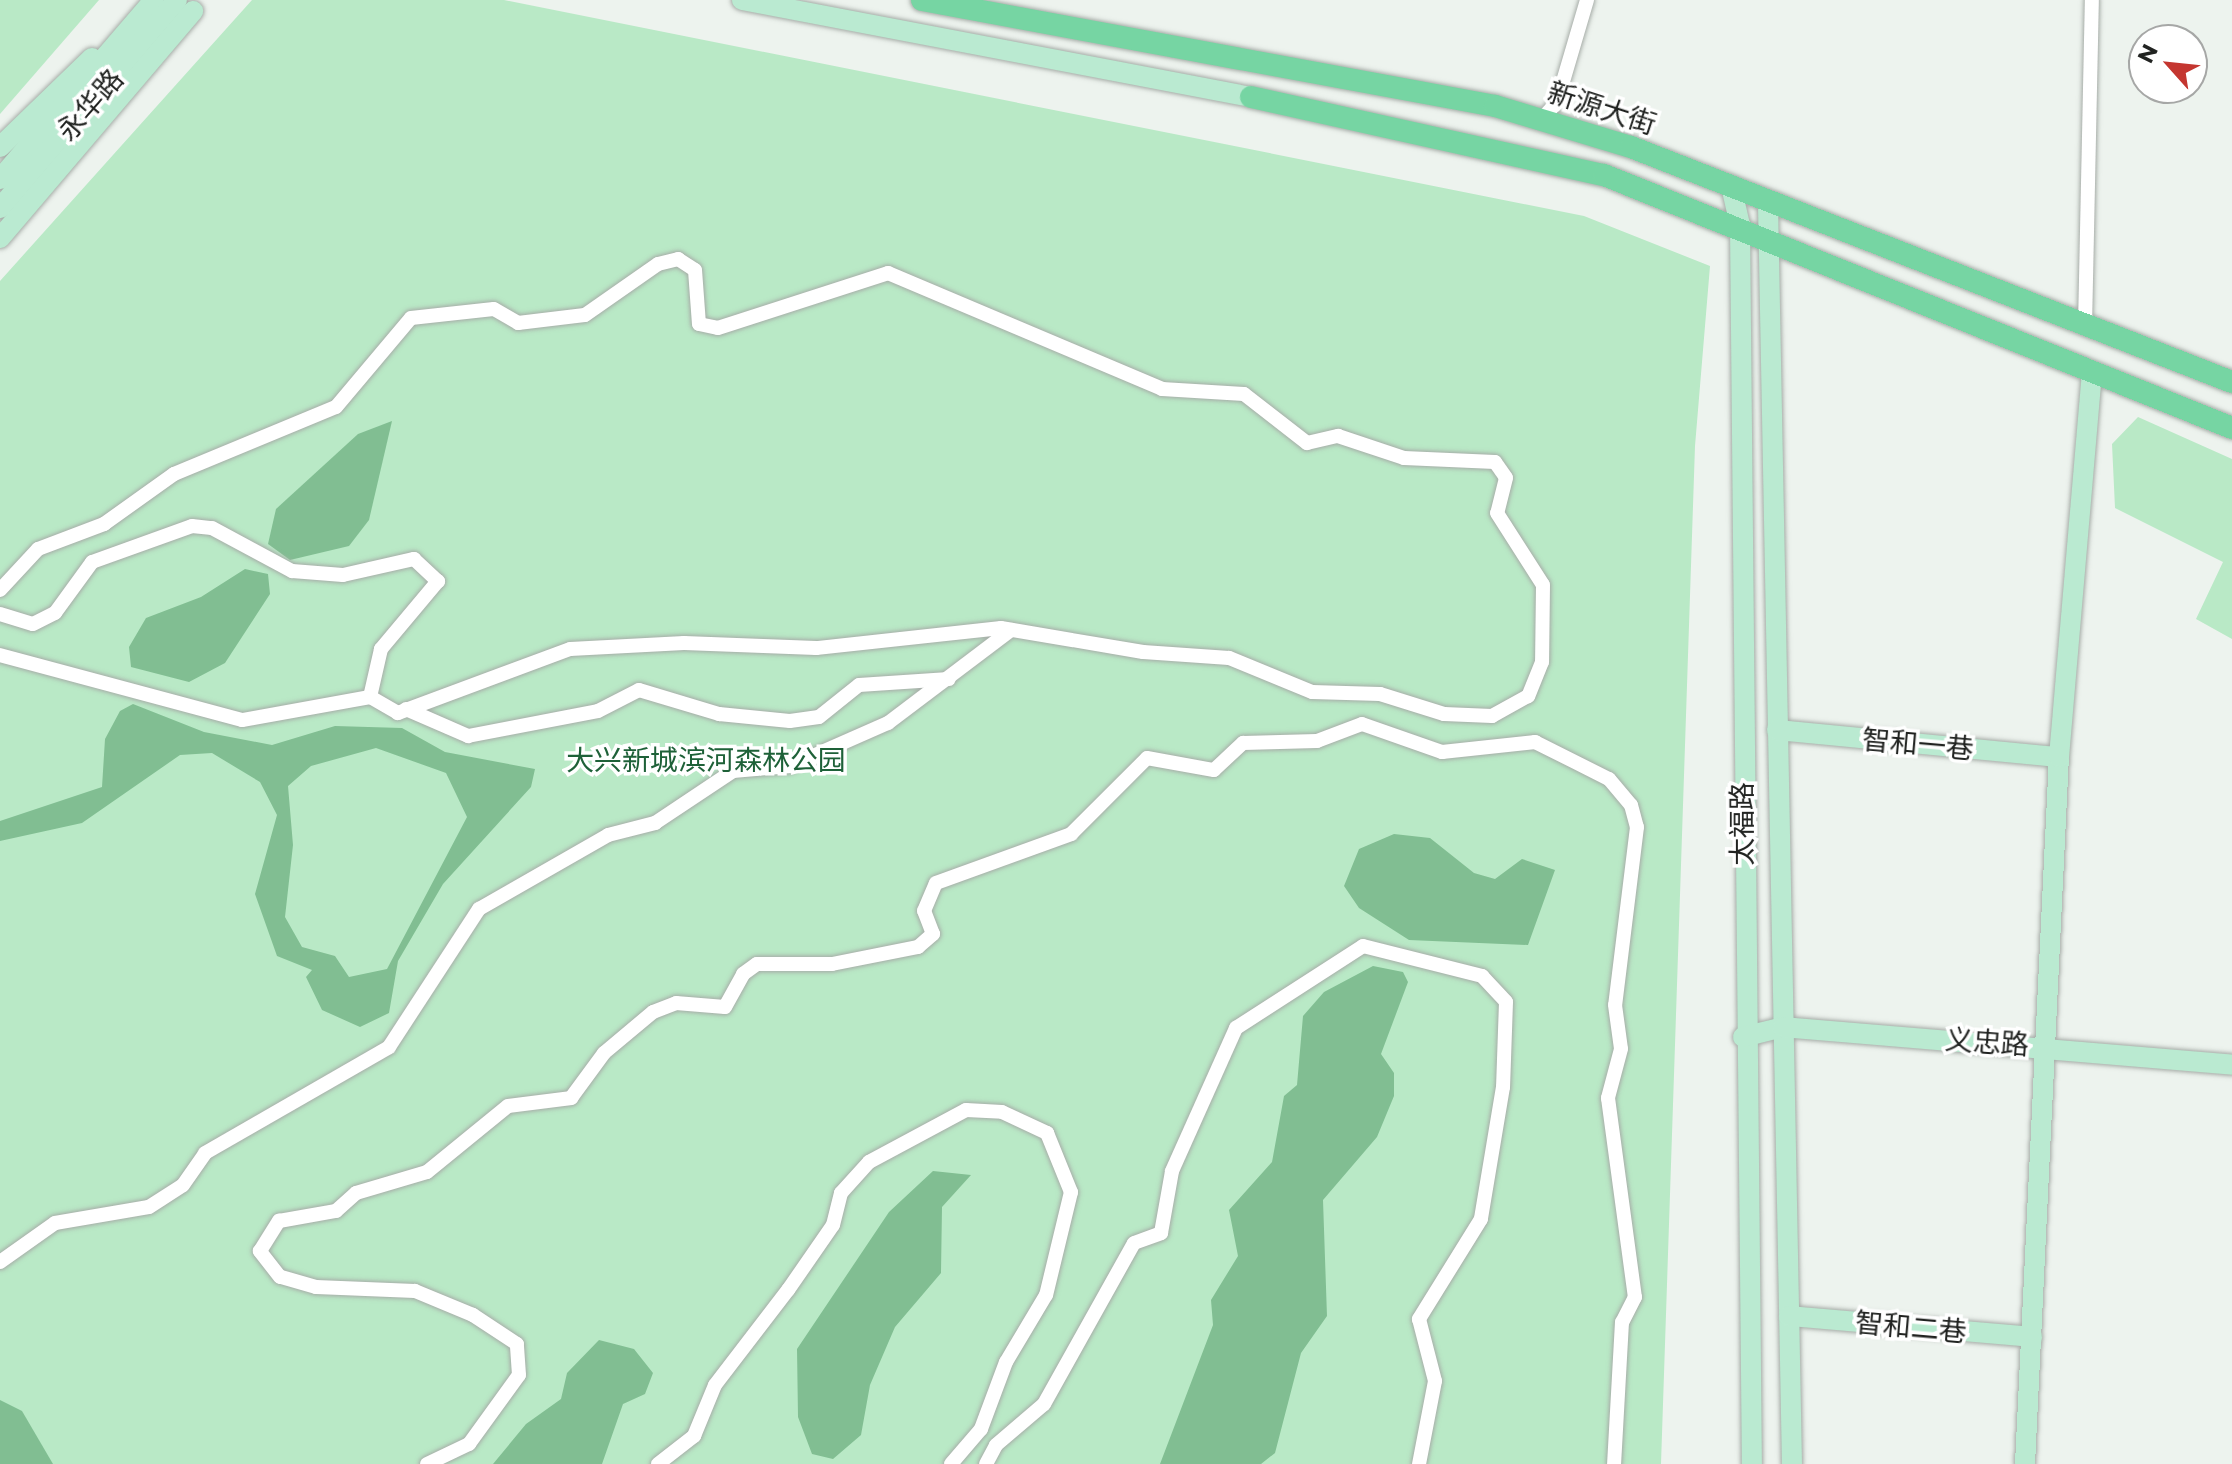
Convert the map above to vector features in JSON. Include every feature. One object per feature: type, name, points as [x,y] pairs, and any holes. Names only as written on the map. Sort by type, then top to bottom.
[{"type":"main road","name":"永华路","points":[[0,179],[152,0]]},
{"type":"main road","points":[[742,0],[1251,97],[1604,175],[1740,225],[2092,375],[2232,428]]},
{"type":"main road","points":[[912,31],[920,0]]},
{"type":"main road","name":"新源大街","points":[[920,0],[1541,120],[1731,186],[1768,204],[2232,382]]},
{"type":"main road","name":"永华路","points":[[0,208],[138,50],[191,4]]},
{"type":"main road","points":[[0,238],[191,4]]},
{"type":"main road","points":[[0,147],[45,96],[135,23]]},
{"type":"main road","name":"太福路","points":[[1731,186],[1740,225],[1743,1037],[1752,1464]]},
{"type":"main road","name":"太福路","points":[[1768,204],[1772,240],[1777,730],[1792,1464]]},
{"type":"main road","points":[[2025,1464],[2059,757],[2092,375]]},
{"type":"main road","name":"智和一巷","points":[[1777,730],[2059,757]]},
{"type":"main road","name":"义忠路","points":[[1743,1037],[1783,1027],[2232,1065]]},
{"type":"main road","name":"智和二巷","points":[[1789,1316],[2032,1337]]},
{"type":"street","points":[[1541,120],[1557,102],[1587,0]]},
{"type":"street","points":[[2085,327],[2092,0]]},
{"type":"street","points":[[0,590],[38,549],[104,524],[174,474],[336,407],[411,318],[494,309],[518,323],[585,315],[645,271],[678,259],[695,270],[699,324],[718,328],[888,273],[1162,389],[1244,394],[1307,443],[1338,436],[1404,458],[1495,462],[1506,478],[1497,513],[1543,585],[1542,662],[1528,696],[1492,716],[1444,714],[1380,694],[1312,692],[1229,658],[1011,630],[868,637],[816,648],[684,643],[570,649],[398,713],[370,697],[242,720],[0,655]]},
{"type":"street","points":[[0,614],[33,624],[55,613],[92,562],[192,526],[212,528],[292,571],[343,575],[414,559],[438,581],[381,649],[370,697]]},
{"type":"street","points":[[0,1262],[55,1223],[149,1207],[183,1185],[205,1153],[389,1047],[479,909],[608,835],[655,823],[733,771],[790,766],[888,723],[1011,630]]},
{"type":"street","points":[[406,709],[468,736],[598,711],[639,690],[719,714],[790,721],[819,717],[859,685],[949,679]]},
{"type":"street","points":[[427,1464],[469,1444],[519,1375],[517,1344],[473,1315],[415,1291],[316,1287],[280,1277],[260,1251],[279,1221],[336,1211],[356,1193],[427,1172],[508,1106],[571,1098],[604,1053],[653,1012],[676,1003],[725,1007],[743,974],[757,964],[832,964],[918,947],[933,934],[924,911],[936,883],[1071,834],[1147,758],[1214,770],[1243,743],[1317,741],[1362,724],[1442,752],[1535,742],[1609,779],[1631,805],[1637,827],[1615,1005],[1621,1049],[1608,1098],[1635,1297],[1622,1322],[1614,1464]]},
{"type":"street","points":[[986,1464],[996,1445],[1044,1404],[1134,1243],[1161,1233],[1172,1171],[1236,1028],[1363,946],[1482,976],[1506,1002],[1503,1087],[1481,1219],[1419,1319],[1435,1381],[1419,1464]]},
{"type":"street","points":[[658,1464],[694,1436],[715,1385],[833,1225],[841,1193],[869,1162],[966,1110],[1002,1112],[1047,1133],[1071,1192],[1046,1295],[1006,1362],[981,1429],[951,1464]]},
{"type":"green space","points":[[0,0],[99,0],[0,114]]},
{"type":"green space","name":"大兴新城滨河森林公园","points":[[252,0],[504,0],[1584,216],[1710,266],[1695,446],[1661,1464],[0,1464],[0,281]]},
{"type":"green space","points":[[2138,417],[2232,459],[2232,639],[2196,619],[2223,562],[2115,508],[2112,444]]},
{"type":"shaded area","points":[[392,421],[369,520],[349,546],[290,560],[268,544],[276,509],[358,434]]},
{"type":"shaded area","points":[[245,569],[268,574],[270,594],[225,663],[189,682],[131,667],[129,647],[146,618],[201,597]]},
{"type":"shaded area","points":[[133,704],[204,732],[272,745],[335,726],[402,728],[445,752],[535,769],[531,787],[443,884],[398,961],[389,1013],[360,1027],[322,1010],[306,977],[312,970],[277,956],[255,894],[277,815],[260,782],[212,753],[180,755],[82,823],[0,841],[0,821],[102,787],[105,739],[120,711]],"holes":[[[376,748],[446,773],[467,817],[387,969],[349,977],[335,956],[302,947],[285,917],[293,845],[288,786],[311,766]]]},
{"type":"shaded area","points":[[1394,834],[1430,838],[1474,873],[1495,879],[1522,859],[1555,870],[1528,945],[1409,940],[1359,908],[1344,886],[1359,849]]},
{"type":"shaded area","points":[[1373,966],[1403,972],[1408,982],[1381,1054],[1394,1073],[1394,1096],[1377,1137],[1323,1200],[1327,1316],[1301,1353],[1275,1453],[1261,1464],[1160,1464],[1213,1325],[1211,1300],[1238,1256],[1229,1210],[1272,1162],[1284,1096],[1297,1085],[1303,1016],[1324,992]]},
{"type":"shaded area","points":[[933,1171],[971,1175],[942,1207],[941,1273],[895,1327],[870,1385],[861,1435],[833,1459],[812,1454],[798,1417],[797,1349],[889,1212]]},
{"type":"shaded area","points":[[599,1340],[634,1349],[653,1373],[645,1394],[623,1404],[602,1464],[493,1464],[526,1424],[561,1399],[567,1373]]},
{"type":"shaded area","points":[[0,1400],[22,1411],[53,1464],[0,1464]]}]
